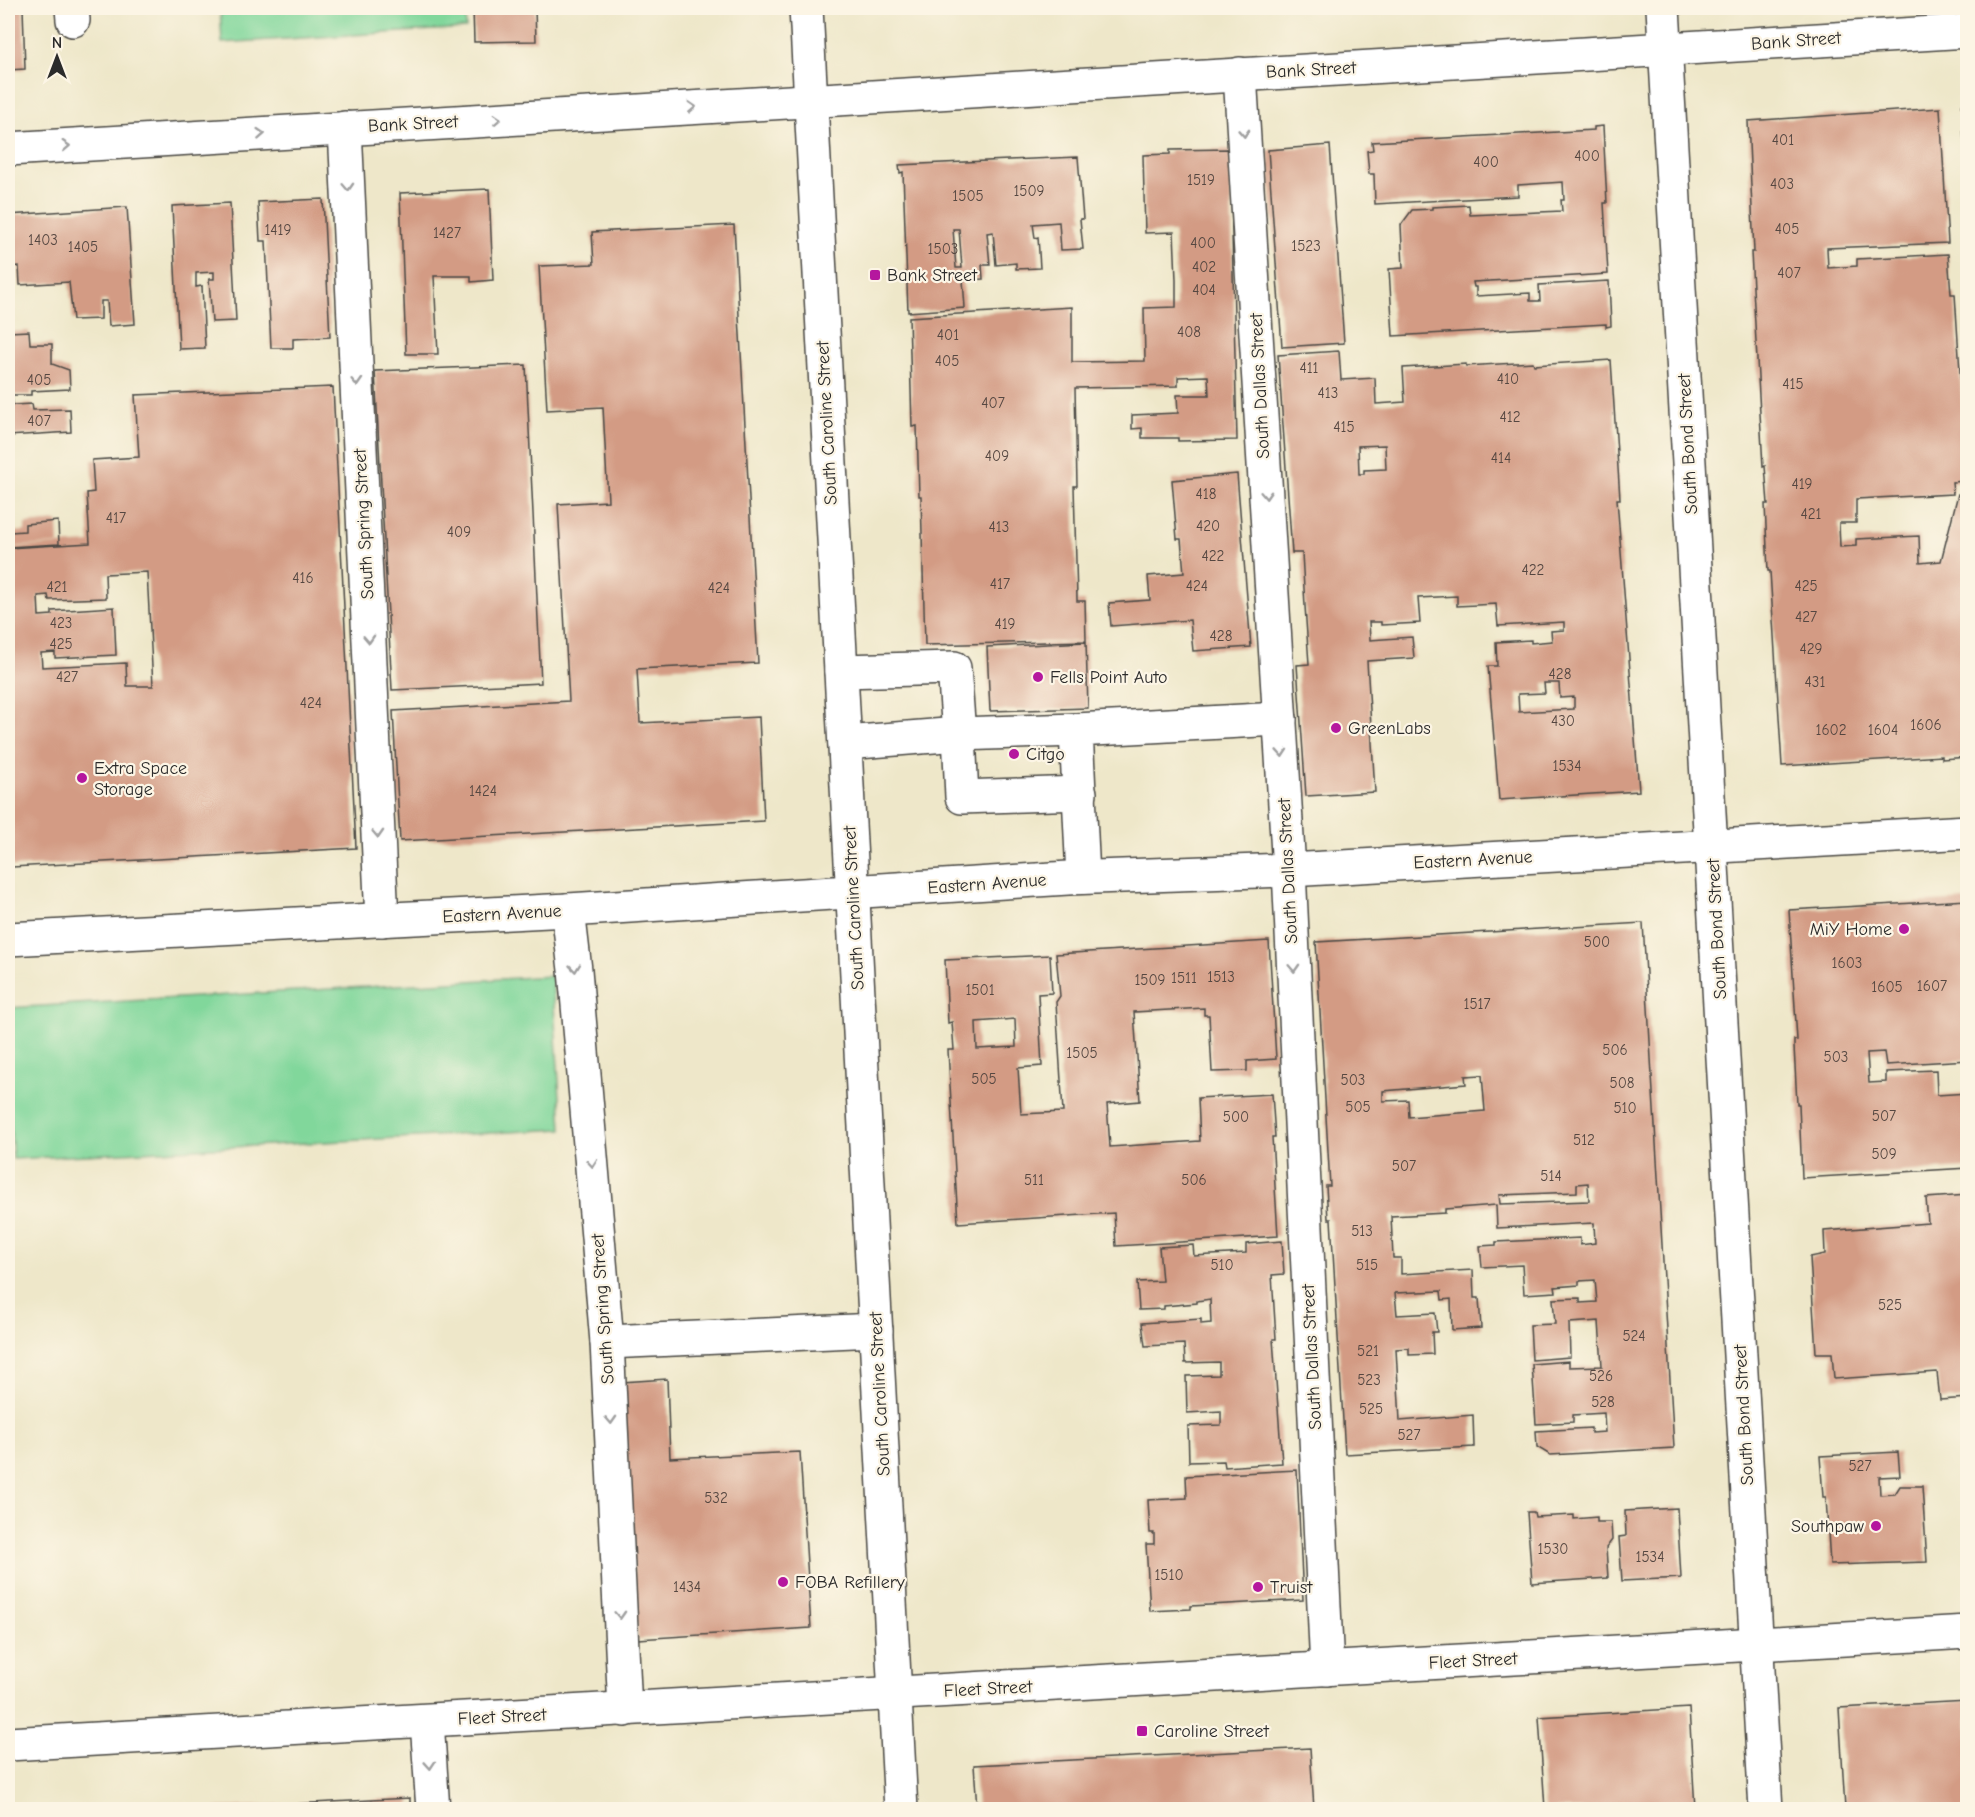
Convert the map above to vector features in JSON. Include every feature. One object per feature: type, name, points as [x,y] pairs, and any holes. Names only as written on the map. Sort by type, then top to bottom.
[{"type":"street","name":"South Caroline Street","points":[[806,8],[901,1809]]},
{"type":"street","name":"South Bond Street","points":[[1663,8],[1766,1809]]},
{"type":"street","name":"Bank Street","points":[[8,149],[1968,31]]},
{"type":"street","name":"South Dallas Street","points":[[1240,74],[1289,870],[1327,1669]]},
{"type":"street","name":"South Spring Street","points":[[345,128],[382,920]]},
{"type":"street","points":[[840,671],[954,668],[962,797],[1080,793]]},
{"type":"street","points":[[845,743],[959,734],[1280,719]]},
{"type":"street","points":[[1076,730],[1083,878]]},
{"type":"street","name":"Eastern Avenue","points":[[8,939],[568,910],[1083,878],[1289,870],[1968,832]]},
{"type":"street","name":"South Spring Street","points":[[568,910],[607,1342],[625,1710]]},
{"type":"street","points":[[607,1342],[876,1330]]},
{"type":"street","name":"Fleet Street","points":[[8,1744],[1968,1632]]},
{"type":"street","points":[[427,1721],[433,1809]]},
{"type":"green space","points":[[220,8],[465,8],[466,28],[222,43]]},
{"type":"green space","points":[[552,976],[562,1129],[13,1159],[8,1092],[8,1008]]},
{"type":"building","points":[[8,8],[23,8],[25,69],[8,70]]},
{"type":"building","points":[[473,8],[535,8],[536,41],[474,42]]},
{"type":"building","points":[[1962,105],[1968,105],[1968,185],[1966,185]]},
{"type":"building","points":[[1940,108],[1948,243],[1827,248],[1828,268],[1857,266],[1857,259],[1948,254],[1951,294],[1955,294],[1967,481],[1952,482],[1953,494],[1856,499],[1856,523],[1839,523],[1840,547],[1856,546],[1856,539],[1919,536],[1920,563],[1941,561],[1958,494],[1968,493],[1968,655],[1965,655],[1968,757],[1942,759],[1942,756],[1782,766],[1770,571],[1768,571],[1765,504],[1768,504],[1765,466],[1763,467],[1751,252],[1754,252],[1748,121]]},
{"type":"building","points":[[1603,126],[1608,274],[1473,282],[1476,287],[1476,296],[1530,293],[1530,301],[1540,301],[1539,285],[1609,281],[1611,326],[1606,327],[1606,324],[1393,336],[1389,269],[1403,268],[1401,225],[1412,210],[1469,205],[1470,215],[1562,211],[1563,182],[1518,185],[1518,196],[1375,204],[1374,174],[1369,174],[1367,151],[1373,150],[1372,142],[1594,130],[1594,127]]},
{"type":"building","points":[[1330,145],[1344,343],[1282,347],[1268,150]]},
{"type":"building","points":[[1230,149],[1237,440],[1178,441],[1178,438],[1142,438],[1142,428],[1132,429],[1132,415],[1178,413],[1177,395],[1209,395],[1208,376],[1178,377],[1178,386],[1075,388],[1077,486],[1074,486],[1077,601],[1085,601],[1086,641],[925,645],[921,496],[919,496],[917,426],[912,427],[909,317],[1072,307],[1072,362],[1145,361],[1144,308],[1176,307],[1176,280],[1174,232],[1145,233],[1143,155],[1170,154],[1170,150]]},
{"type":"building","points":[[1078,157],[1083,249],[1061,250],[1059,222],[1033,224],[1035,238],[1038,237],[1040,268],[1016,269],[1016,263],[996,265],[993,232],[987,233],[990,265],[982,265],[983,279],[963,280],[965,308],[908,312],[903,172],[900,173],[899,165]],"holes":[[[953,229],[959,229],[962,268],[956,268]]]},
{"type":"building","points":[[489,189],[493,280],[471,282],[471,276],[434,276],[438,354],[406,354],[400,193]]},
{"type":"building","points":[[323,199],[330,337],[293,339],[293,348],[271,348],[266,241],[260,241],[258,202]]},
{"type":"building","points":[[230,203],[236,321],[212,322],[209,279],[214,279],[214,272],[196,273],[196,287],[202,286],[205,348],[179,349],[172,206]]},
{"type":"building","points":[[127,207],[135,324],[109,326],[107,301],[101,301],[101,319],[73,320],[69,282],[20,285],[19,266],[8,267],[8,215]]},
{"type":"building","points":[[734,225],[758,663],[637,669],[640,723],[759,717],[764,821],[400,841],[393,711],[569,701],[558,504],[608,501],[603,407],[547,410],[539,266],[594,264],[592,232]]},
{"type":"building","points":[[29,331],[30,344],[52,344],[52,364],[69,370],[70,389],[31,391],[31,395],[12,395],[13,405],[32,404],[33,410],[70,409],[71,432],[8,436],[8,332]]},
{"type":"building","points":[[1339,351],[1341,380],[1375,378],[1376,404],[1405,402],[1403,368],[1533,362],[1534,365],[1611,360],[1620,499],[1617,499],[1639,791],[1499,800],[1488,666],[1497,666],[1496,642],[1552,641],[1551,631],[1564,630],[1564,622],[1498,626],[1496,604],[1457,606],[1457,596],[1418,598],[1420,623],[1381,625],[1381,622],[1369,622],[1370,640],[1412,637],[1414,658],[1367,661],[1375,792],[1306,796],[1297,665],[1309,664],[1302,553],[1292,553],[1278,355]],"holes":[[[1385,445],[1386,469],[1364,470],[1364,474],[1359,474],[1358,446]],[[1544,683],[1559,683],[1560,698],[1574,697],[1574,709],[1519,712],[1518,694],[1545,693]]]},
{"type":"building","points":[[526,365],[541,683],[392,690],[375,371]]},
{"type":"building","points":[[333,387],[356,848],[12,867],[12,863],[8,864],[8,548],[90,543],[87,493],[94,492],[92,460],[139,457],[135,395]],"holes":[[[147,572],[153,686],[127,686],[126,663],[42,667],[41,653],[55,652],[55,658],[116,655],[114,607],[52,611],[52,615],[39,616],[38,596],[48,595],[49,600],[106,598],[105,574]]]},
{"type":"building","points":[[1237,474],[1251,647],[1193,651],[1190,620],[1111,626],[1109,603],[1150,600],[1148,576],[1184,573],[1181,539],[1177,539],[1172,480]]},
{"type":"building","points":[[8,520],[10,532],[25,531],[25,524],[58,521],[59,544],[8,547]]},
{"type":"building","name":"Fells Point Auto","points":[[1086,642],[1088,708],[990,711],[987,647]]},
{"type":"building","points":[[1968,900],[1968,1060],[1886,1065],[1884,1052],[1867,1053],[1869,1083],[1886,1082],[1886,1072],[1936,1070],[1937,1095],[1968,1093],[1968,1168],[1802,1178],[1789,910]]},
{"type":"building","points":[[1643,923],[1674,1448],[1550,1455],[1537,1447],[1536,1431],[1591,1428],[1591,1433],[1605,1432],[1604,1413],[1573,1415],[1573,1422],[1536,1424],[1532,1364],[1569,1361],[1569,1367],[1602,1366],[1599,1321],[1569,1323],[1570,1357],[1532,1360],[1530,1325],[1555,1324],[1553,1299],[1580,1298],[1580,1303],[1597,1302],[1595,1280],[1579,1281],[1579,1285],[1555,1287],[1556,1292],[1524,1294],[1522,1265],[1482,1267],[1480,1246],[1496,1245],[1496,1242],[1580,1238],[1580,1245],[1595,1243],[1594,1223],[1497,1228],[1496,1205],[1445,1209],[1445,1213],[1391,1216],[1393,1258],[1401,1258],[1401,1274],[1473,1270],[1474,1298],[1479,1298],[1481,1328],[1452,1330],[1451,1299],[1442,1300],[1441,1291],[1395,1293],[1397,1315],[1435,1313],[1437,1332],[1432,1332],[1433,1354],[1409,1355],[1409,1348],[1396,1349],[1400,1421],[1473,1415],[1474,1447],[1345,1454],[1331,1219],[1328,1219],[1326,1186],[1330,1186],[1316,942]],"holes":[[[1482,1075],[1485,1111],[1409,1117],[1408,1100],[1383,1101],[1383,1091],[1466,1084],[1465,1076]],[[1588,1183],[1589,1201],[1500,1204],[1499,1195],[1577,1192],[1577,1184]]]},
{"type":"building","points":[[1269,941],[1276,1059],[1247,1061],[1247,1071],[1212,1072],[1209,1015],[1204,1015],[1204,1008],[1134,1012],[1140,1101],[1107,1104],[1110,1147],[1200,1141],[1198,1098],[1272,1094],[1275,1137],[1272,1137],[1278,1236],[1116,1246],[1114,1213],[958,1223],[948,1050],[954,1050],[952,1022],[948,1023],[945,960],[1050,955],[1052,993],[1038,994],[1042,1066],[1018,1068],[1021,1114],[1063,1112],[1056,1002],[1060,996],[1056,954]],"holes":[[[1015,1019],[1016,1047],[977,1049],[976,1022]]]},
{"type":"building","points":[[1968,1195],[1968,1398],[1940,1400],[1937,1372],[1834,1379],[1832,1353],[1816,1353],[1810,1257],[1825,1254],[1824,1231],[1928,1223],[1926,1198]]},
{"type":"building","points":[[1282,1241],[1284,1274],[1272,1275],[1276,1339],[1273,1339],[1282,1463],[1225,1467],[1224,1461],[1189,1462],[1188,1426],[1221,1425],[1221,1411],[1187,1413],[1186,1376],[1219,1375],[1219,1362],[1185,1363],[1184,1344],[1145,1346],[1142,1323],[1201,1319],[1201,1324],[1211,1323],[1210,1299],[1197,1301],[1197,1303],[1164,1306],[1164,1309],[1139,1310],[1137,1282],[1162,1281],[1159,1247],[1193,1245],[1194,1256],[1246,1253],[1246,1244]]},
{"type":"building","points":[[667,1379],[670,1458],[800,1452],[811,1628],[638,1639],[622,1382]]},
{"type":"building","points":[[1898,1452],[1900,1476],[1879,1477],[1880,1495],[1895,1494],[1900,1486],[1922,1486],[1927,1562],[1830,1565],[1826,1497],[1823,1497],[1820,1456]]},
{"type":"building","points":[[1297,1470],[1303,1600],[1191,1606],[1191,1609],[1150,1611],[1146,1544],[1154,1544],[1154,1533],[1150,1533],[1148,1500],[1187,1498],[1186,1476]]},
{"type":"building","points":[[1677,1508],[1681,1578],[1622,1581],[1619,1537],[1626,1536],[1625,1511]]},
{"type":"building","points":[[1527,1512],[1534,1512],[1535,1517],[1574,1515],[1574,1519],[1597,1517],[1597,1522],[1611,1522],[1612,1540],[1606,1548],[1608,1578],[1532,1583]]},
{"type":"building","points":[[1968,1701],[1968,1809],[1845,1809],[1839,1708]]},
{"type":"building","points":[[1689,1708],[1695,1809],[1545,1809],[1539,1717]]},
{"type":"building","points":[[1310,1748],[1314,1809],[977,1809],[974,1765]]},
{"type":"building","points":[[410,1798],[410,1809],[215,1809],[215,1808]]},
{"type":"place","name":"Bank Street","points":[[875,275]]},
{"type":"place","name":"Fells Point Auto","points":[[1038,677]]},
{"type":"place","name":"GreenLabs","points":[[1336,728]]},
{"type":"place","name":"Citgo","points":[[1014,754]]},
{"type":"place","name":"Extra Space Storage","points":[[82,778]]},
{"type":"place","name":"MiY Home","points":[[1904,929]]},
{"type":"place","name":"Southpaw","points":[[1876,1526]]},
{"type":"place","name":"FOBA Refillery","points":[[783,1582]]},
{"type":"place","name":"Truist","points":[[1258,1587]]},
{"type":"place","name":"Caroline Street","points":[[1142,1731]]}]
